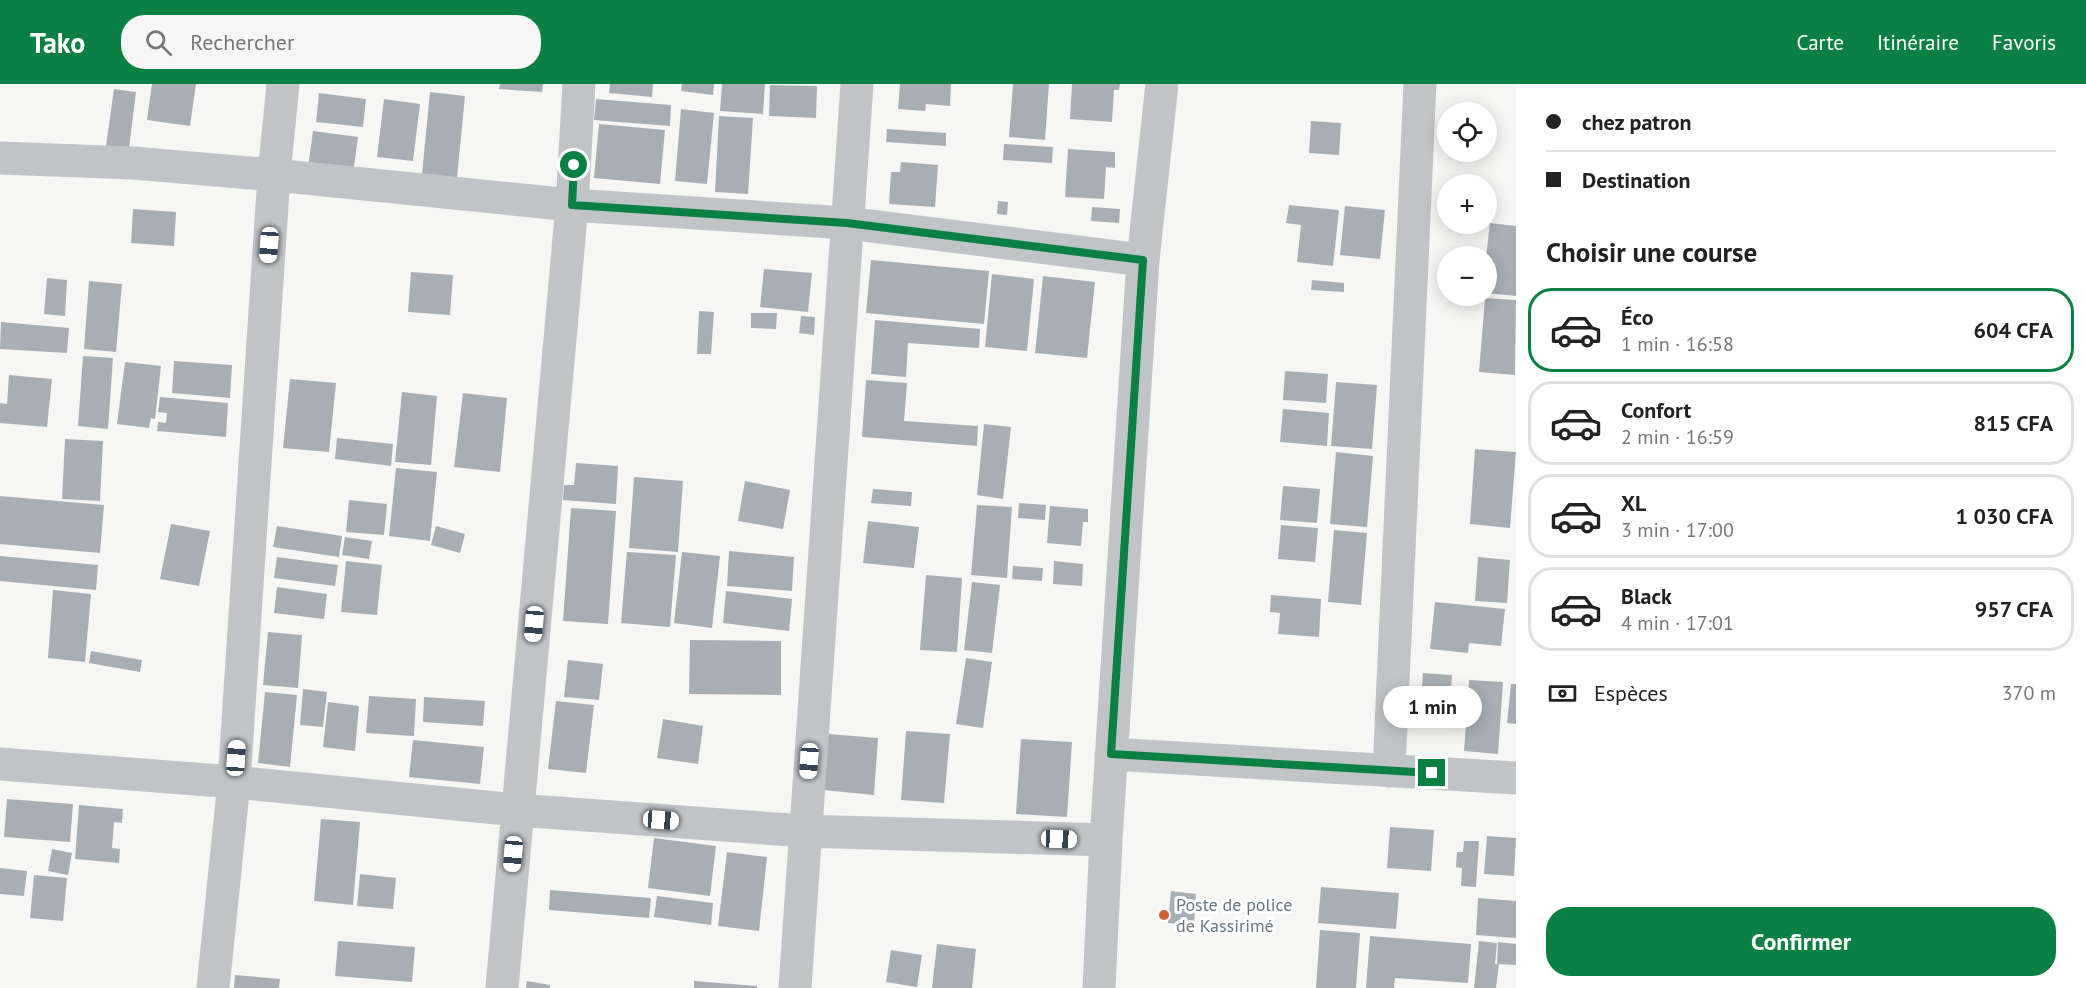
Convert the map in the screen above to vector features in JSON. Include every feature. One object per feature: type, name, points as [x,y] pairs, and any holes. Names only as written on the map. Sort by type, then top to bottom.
[{"type":"street","points":[[213,988],[234,782],[274,175],[283,84]]},
{"type":"street","points":[[501,988],[572,205],[579,84]]},
{"type":"street","points":[[795,988],[857,84]]},
{"type":"street","points":[[1107,984],[1106,840],[1111,754],[1143,260],[1162,84]]},
{"type":"street","points":[[1389,771],[1420,84]]},
{"type":"street","points":[[0,158],[133,164],[274,175],[572,205],[847,223],[1143,260]]},
{"type":"street","points":[[1111,754],[1516,778]]},
{"type":"street","points":[[0,764],[234,782],[517,810],[804,831],[1106,840]]},
{"type":"building","points":[[152,84],[196,84],[190,126],[147,120]]},
{"type":"building","points":[[500,84],[543,84],[542,92],[499,89]]},
{"type":"building","points":[[610,84],[653,84],[652,97],[609,93]]},
{"type":"building","points":[[682,84],[714,84],[713,95],[681,91]]},
{"type":"building","points":[[722,84],[765,84],[763,114],[720,111]]},
{"type":"building","points":[[900,84],[951,84],[950,106],[926,104],[925,111],[898,109]]},
{"type":"building","points":[[1013,84],[1049,84],[1045,140],[1009,137]]},
{"type":"building","points":[[1072,84],[1120,84],[1119,90],[1114,90],[1112,122],[1070,119]]},
{"type":"building","points":[[770,85],[817,86],[816,118],[769,116]]},
{"type":"building","points":[[114,89],[136,92],[128,156],[105,153]]},
{"type":"building","points":[[430,92],[465,96],[457,178],[422,174]]},
{"type":"building","points":[[319,93],[366,99],[363,127],[316,122]]},
{"type":"building","points":[[384,99],[420,104],[413,161],[377,157]]},
{"type":"building","points":[[596,99],[671,105],[670,126],[594,120]]},
{"type":"building","points":[[681,109],[714,113],[707,184],[675,181]]},
{"type":"building","points":[[719,116],[753,118],[748,194],[715,192]]},
{"type":"building","points":[[1311,121],[1341,123],[1339,155],[1309,153]]},
{"type":"building","points":[[599,124],[665,130],[660,184],[594,178]]},
{"type":"building","points":[[887,129],[946,133],[946,146],[886,142]]},
{"type":"building","points":[[313,131],[358,137],[353,174],[308,168]]},
{"type":"building","points":[[1004,144],[1053,147],[1052,163],[1003,160]]},
{"type":"building","points":[[1068,149],[1115,152],[1115,168],[1106,167],[1104,199],[1065,197]]},
{"type":"building","points":[[901,162],[938,165],[935,207],[889,204],[891,172],[900,172]]},
{"type":"building","points":[[998,201],[1008,202],[1007,215],[997,214]]},
{"type":"building","points":[[1289,205],[1339,210],[1333,266],[1297,262],[1301,225],[1286,223]]},
{"type":"building","points":[[1345,206],[1385,210],[1380,259],[1340,255]]},
{"type":"building","points":[[1092,207],[1120,209],[1119,223],[1091,221]]},
{"type":"building","points":[[133,209],[176,212],[174,246],[131,243]]},
{"type":"building","points":[[1497,224],[1516,226],[1516,296],[1497,294],[1497,246],[1487,246],[1489,234],[1497,234]]},
{"type":"building","points":[[871,260],[989,271],[984,324],[866,313]]},
{"type":"building","points":[[764,269],[812,273],[808,312],[760,307]]},
{"type":"building","points":[[411,272],[453,275],[450,315],[408,312]]},
{"type":"building","points":[[992,274],[1034,279],[1027,351],[985,347]]},
{"type":"building","points":[[1043,276],[1095,282],[1087,358],[1035,353]]},
{"type":"building","points":[[47,278],[67,280],[65,316],[44,314]]},
{"type":"building","points":[[1312,280],[1344,283],[1344,292],[1311,290]]},
{"type":"building","points":[[89,281],[122,284],[116,352],[84,349]]},
{"type":"building","points":[[1497,299],[1516,300],[1515,375],[1479,372],[1484,306],[1497,306]]},
{"type":"building","points":[[699,311],[714,312],[711,354],[697,354]]},
{"type":"building","points":[[751,313],[777,313],[776,329],[751,328]]},
{"type":"building","points":[[801,316],[815,317],[814,335],[799,333]]},
{"type":"building","points":[[875,320],[980,329],[979,348],[908,343],[906,377],[871,374]]},
{"type":"building","points":[[1,322],[69,328],[67,353],[0,349]]},
{"type":"building","points":[[83,356],[113,358],[108,429],[78,426]]},
{"type":"building","points":[[174,361],[232,365],[230,398],[172,393]]},
{"type":"building","points":[[125,362],[161,366],[155,419],[151,418],[149,428],[117,424]]},
{"type":"building","points":[[1285,371],[1328,374],[1326,403],[1283,400]]},
{"type":"building","points":[[9,375],[52,379],[47,427],[0,423],[0,403],[7,404]]},
{"type":"building","points":[[290,379],[336,383],[329,452],[283,448]]},
{"type":"building","points":[[866,380],[907,383],[904,421],[978,426],[977,446],[862,437]]},
{"type":"building","points":[[1336,382],[1377,385],[1372,449],[1331,446]]},
{"type":"building","points":[[402,392],[437,396],[431,465],[395,462]]},
{"type":"building","points":[[463,393],[507,398],[500,472],[454,467]]},
{"type":"building","points":[[160,397],[228,403],[226,437],[157,431],[158,422],[166,423],[167,413],[158,412]]},
{"type":"building","points":[[1283,409],[1329,413],[1327,446],[1280,442]]},
{"type":"building","points":[[984,424],[1011,427],[1003,499],[977,495]]},
{"type":"building","points":[[337,438],[393,444],[391,466],[335,459]]},
{"type":"building","points":[[65,439],[103,441],[100,501],[62,499]]},
{"type":"building","points":[[1475,449],[1516,452],[1510,528],[1470,524]]},
{"type":"building","points":[[1336,452],[1373,456],[1367,527],[1330,524]]},
{"type":"building","points":[[576,463],[618,466],[616,504],[563,500],[564,485],[574,485]]},
{"type":"building","points":[[396,468],[437,472],[430,541],[389,536]]},
{"type":"building","points":[[634,477],[683,481],[678,552],[629,548]]},
{"type":"building","points":[[745,481],[790,490],[783,529],[738,521]]},
{"type":"building","points":[[1283,486],[1320,489],[1317,523],[1280,520]]},
{"type":"building","points":[[873,489],[912,492],[911,506],[871,503]]},
{"type":"building","points":[[0,496],[104,505],[100,553],[0,544]]},
{"type":"building","points":[[349,500],[387,504],[384,535],[346,532]]},
{"type":"building","points":[[1019,503],[1046,505],[1045,520],[1018,518]]},
{"type":"building","points":[[977,505],[1012,507],[1007,578],[971,575]]},
{"type":"building","points":[[1050,506],[1088,509],[1088,522],[1083,522],[1081,546],[1047,543]]},
{"type":"building","points":[[571,508],[616,511],[608,624],[563,621]]},
{"type":"building","points":[[868,521],[919,527],[914,568],[863,563]]},
{"type":"building","points":[[171,524],[210,531],[199,586],[160,579]]},
{"type":"building","points":[[1281,525],[1318,528],[1315,562],[1278,559]]},
{"type":"building","points":[[277,526],[342,536],[339,557],[273,547]]},
{"type":"building","points":[[436,526],[465,534],[460,553],[431,545]]},
{"type":"building","points":[[1334,530],[1367,533],[1361,605],[1328,602]]},
{"type":"building","points":[[345,537],[372,541],[369,559],[342,555]]},
{"type":"building","points":[[729,551],[794,557],[792,591],[727,586]]},
{"type":"building","points":[[627,552],[676,555],[670,627],[621,623]]},
{"type":"building","points":[[682,552],[720,556],[712,628],[674,623]]},
{"type":"building","points":[[0,556],[98,565],[96,590],[0,581]]},
{"type":"building","points":[[277,557],[338,565],[335,586],[274,578]]},
{"type":"building","points":[[1478,557],[1510,560],[1507,603],[1475,601]]},
{"type":"building","points":[[346,561],[382,565],[377,615],[341,612]]},
{"type":"building","points":[[1054,561],[1083,564],[1082,586],[1053,584]]},
{"type":"building","points":[[1013,566],[1043,568],[1042,581],[1012,579]]},
{"type":"building","points":[[926,575],[962,578],[957,652],[920,650]]},
{"type":"building","points":[[972,582],[1000,585],[992,653],[964,650]]},
{"type":"building","points":[[277,587],[327,594],[324,619],[274,613]]},
{"type":"building","points":[[53,590],[91,594],[85,662],[48,658]]},
{"type":"building","points":[[726,591],[792,599],[789,631],[723,623]]},
{"type":"building","points":[[1271,595],[1321,599],[1319,637],[1278,634],[1280,613],[1270,612]]},
{"type":"building","points":[[1435,602],[1505,609],[1501,646],[1469,643],[1468,653],[1430,649]]},
{"type":"building","points":[[268,632],[302,635],[298,688],[263,685]]},
{"type":"building","points":[[690,640],[781,641],[781,695],[689,694]]},
{"type":"building","points":[[91,651],[142,660],[140,672],[89,663]]},
{"type":"building","points":[[966,658],[992,662],[983,728],[956,724]]},
{"type":"building","points":[[568,660],[603,664],[599,700],[564,697]]},
{"type":"building","points":[[1423,673],[1452,675],[1451,688],[1422,686]]},
{"type":"building","points":[[1469,680],[1503,682],[1498,754],[1464,751]]},
{"type":"building","points":[[1511,684],[1516,684],[1516,724],[1507,723]]},
{"type":"building","points":[[303,689],[327,692],[323,727],[300,725]]},
{"type":"building","points":[[265,692],[297,695],[290,767],[258,763]]},
{"type":"building","points":[[369,696],[416,699],[414,736],[366,733]]},
{"type":"building","points":[[424,697],[485,701],[483,726],[423,722]]},
{"type":"building","points":[[556,701],[594,705],[586,773],[548,769]]},
{"type":"building","points":[[328,702],[359,706],[355,751],[323,747]]},
{"type":"building","points":[[663,719],[703,726],[698,764],[657,758]]},
{"type":"building","points":[[906,731],[950,734],[944,803],[901,800]]},
{"type":"building","points":[[828,734],[878,738],[874,795],[823,790]]},
{"type":"building","points":[[1021,739],[1072,742],[1067,817],[1016,814]]},
{"type":"building","points":[[413,740],[484,747],[480,784],[409,777]]},
{"type":"building","points":[[7,799],[73,804],[70,842],[4,837]]},
{"type":"building","points":[[79,805],[123,809],[122,823],[114,822],[112,848],[120,849],[119,863],[75,859]]},
{"type":"building","points":[[321,819],[360,822],[353,905],[314,901]]},
{"type":"building","points":[[1390,827],[1434,830],[1431,871],[1387,868]]},
{"type":"building","points":[[1487,836],[1516,838],[1514,876],[1484,874]]},
{"type":"building","points":[[654,838],[716,846],[710,896],[648,888]]},
{"type":"building","points":[[1464,841],[1479,841],[1476,887],[1461,886],[1462,868],[1456,867],[1457,852],[1463,852]]},
{"type":"building","points":[[52,849],[72,853],[68,875],[48,871]]},
{"type":"building","points":[[727,852],[767,857],[759,931],[718,926]]},
{"type":"building","points":[[0,868],[27,871],[24,896],[0,894]]},
{"type":"building","points":[[360,874],[396,878],[393,909],[357,906]]},
{"type":"building","points":[[34,875],[67,878],[63,921],[30,918]]},
{"type":"building","points":[[1321,887],[1399,893],[1396,929],[1318,923]]},
{"type":"building","points":[[550,890],[651,898],[649,918],[549,910]]},
{"type":"building","points":[[1171,891],[1196,894],[1194,925],[1168,923]]},
{"type":"building","points":[[657,896],[713,903],[711,925],[654,917]]},
{"type":"building","points":[[1478,898],[1516,901],[1516,938],[1476,935]]},
{"type":"building","points":[[1320,930],[1360,933],[1356,988],[1316,988]]},
{"type":"building","points":[[1370,936],[1471,944],[1468,983],[1395,978],[1394,988],[1366,988]]},
{"type":"building","points":[[338,941],[415,947],[412,982],[335,976]]},
{"type":"building","points":[[1479,941],[1497,943],[1495,964],[1499,964],[1496,988],[1474,988]]},
{"type":"building","points":[[1498,942],[1516,944],[1516,965],[1497,964]]},
{"type":"building","points":[[937,944],[976,949],[972,988],[932,988]]},
{"type":"building","points":[[891,950],[922,955],[917,987],[886,982]]},
{"type":"building","points":[[235,975],[280,979],[279,988],[234,988]]},
{"type":"building","points":[[527,981],[550,985],[550,988],[526,988]]},
{"type":"building","points":[[694,981],[757,986],[757,988],[694,988]]},
{"type":"place","name":"Poste de police de Kassirimé","points":[[1164,915]]},
{"type":"route","points":[[574,165],[572,205],[847,223],[1143,260],[1111,754],[1432,773]]}]
